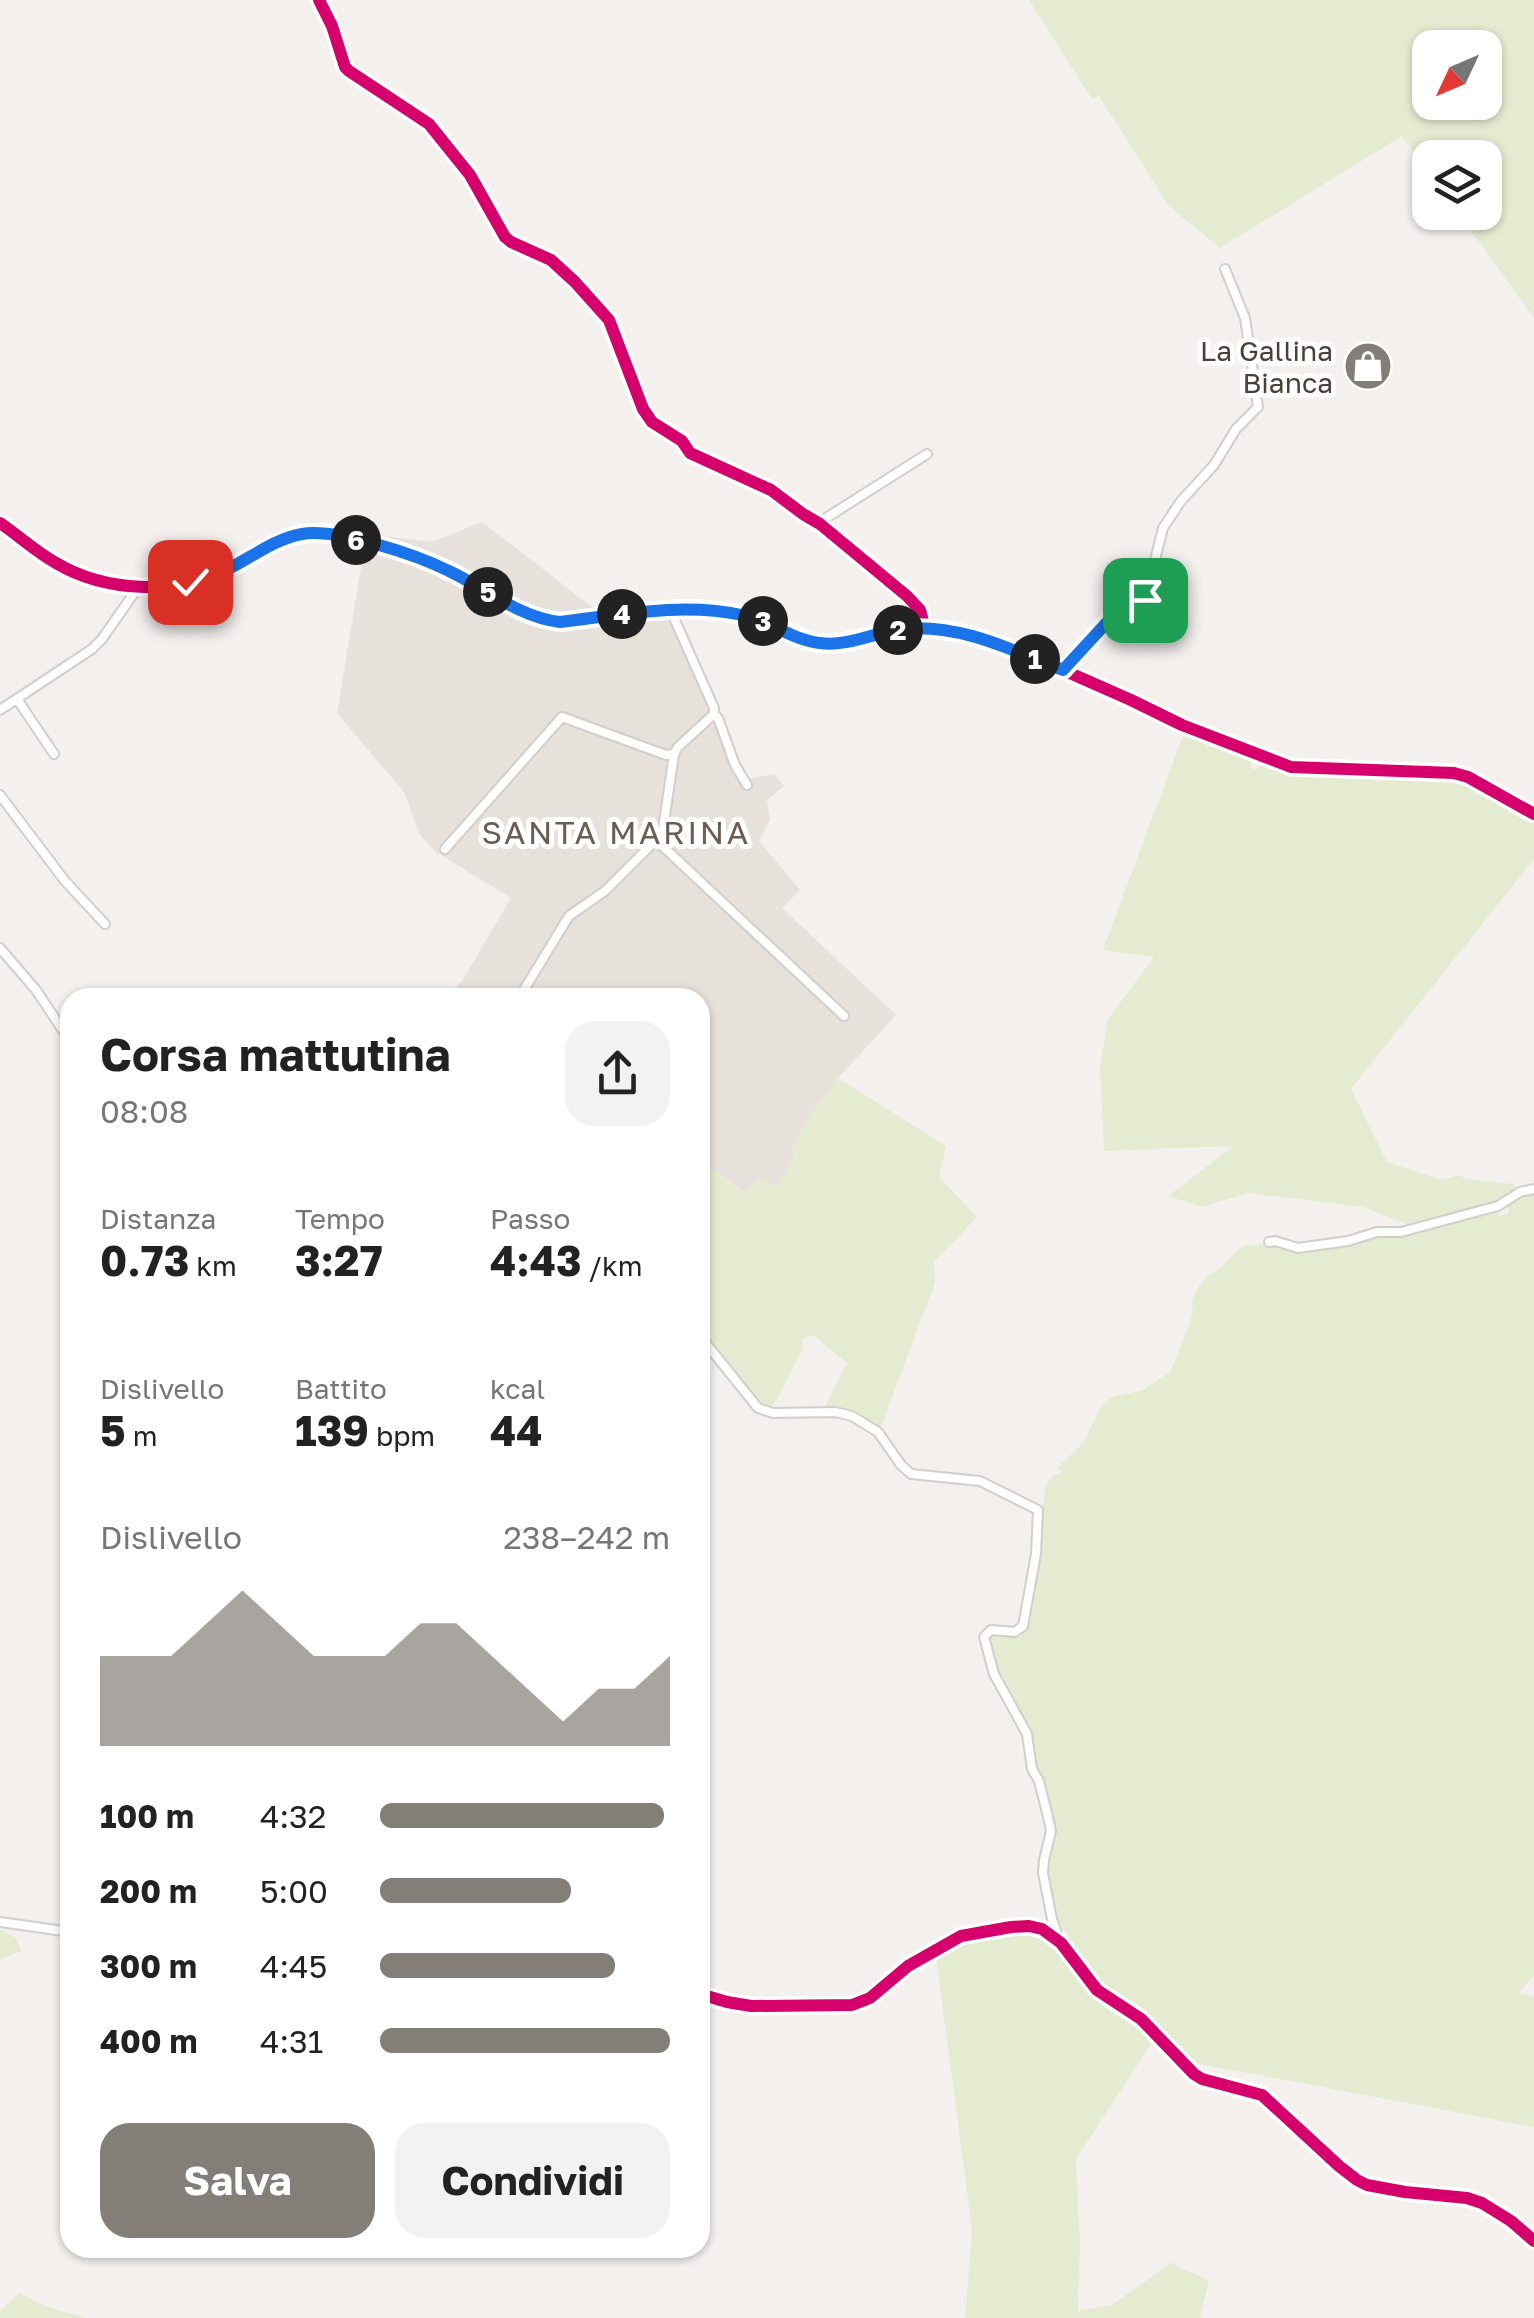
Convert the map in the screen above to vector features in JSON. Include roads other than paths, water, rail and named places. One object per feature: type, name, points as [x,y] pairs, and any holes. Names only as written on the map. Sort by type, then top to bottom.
[{"type":"street","points":[[318,0],[332,26],[345,67],[429,124],[470,175],[505,237],[550,260],[609,320],[642,408],[652,422],[682,441],[690,453],[771,490],[820,524],[907,596],[920,610],[924,628]]},
{"type":"street","points":[[1063,670],[1122,606],[1141,603],[1148,597],[1163,528],[1236,430],[1258,407],[1245,318],[1224,269]]},
{"type":"street","points":[[820,524],[927,454]]},
{"type":"street","points":[[0,523],[54,562],[110,583],[168,585],[207,578],[288,538],[318,533],[342,536],[424,560],[546,620],[703,609],[766,622],[815,643],[924,628],[966,634],[1063,670],[1182,725],[1291,767],[1454,773],[1534,814]]},
{"type":"street","points":[[0,710],[92,649],[139,586]]},
{"type":"street","points":[[670,609],[735,765],[747,784]]},
{"type":"street","points":[[16,699],[54,754]]},
{"type":"street","points":[[525,988],[569,916],[604,892],[664,829],[674,754],[714,714]]},
{"type":"street","points":[[445,849],[562,716],[666,755],[674,754]]},
{"type":"street","points":[[0,795],[104,924]]},
{"type":"street","points":[[656,840],[844,1016]]},
{"type":"street","points":[[0,948],[60,1026]]},
{"type":"street","points":[[1269,1242],[1276,1240],[1298,1248],[1348,1241],[1376,1232],[1401,1232],[1498,1206],[1520,1192],[1534,1189]]},
{"type":"street","points":[[710,1348],[758,1408],[773,1413],[835,1412],[852,1416],[878,1432],[900,1465],[912,1474],[980,1481],[1038,1510],[1036,1554],[1023,1626],[1014,1632],[991,1630],[984,1637],[994,1674],[1026,1734],[1030,1762],[1048,1816],[1051,1832],[1043,1873],[1061,1943]]},
{"type":"street","points":[[0,1922],[60,1931]]},
{"type":"street","points":[[710,1997],[752,2006],[852,2006],[870,1998],[908,1966],[961,1936],[1011,1927],[1042,1929],[1061,1943],[1097,1990],[1141,2019],[1194,2074],[1262,2094],[1358,2180],[1391,2190],[1482,2202],[1534,2241]]},
{"type":"place","name":"La Gallina Bianca","points":[[1368,366]]},
{"type":"district","name":"SANTA MARINA","points":[[616,832]]}]
